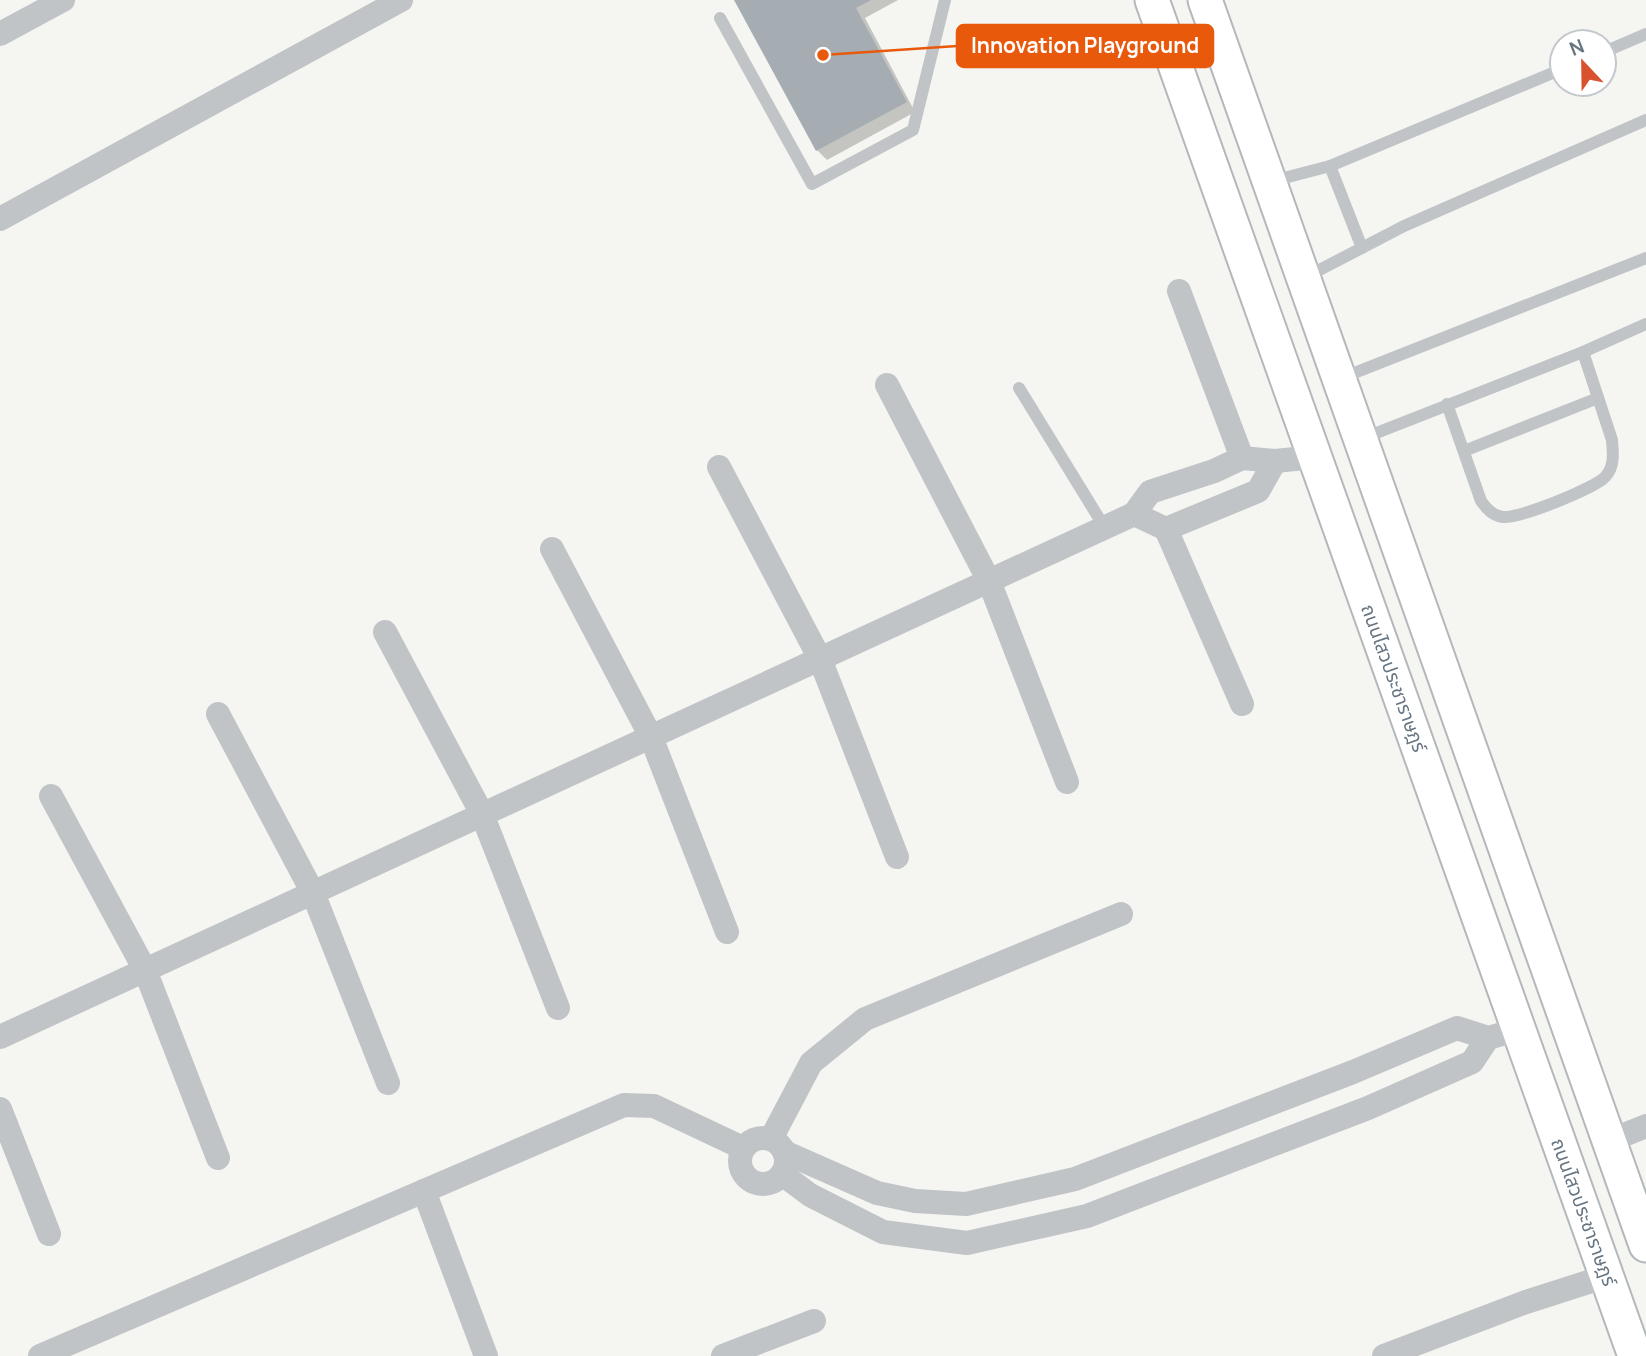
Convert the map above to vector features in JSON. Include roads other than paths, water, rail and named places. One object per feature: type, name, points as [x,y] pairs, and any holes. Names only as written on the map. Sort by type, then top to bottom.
[{"type":"main road","name":"ถนนไสวประชาราษฎร์","points":[[1152,0],[1435,793],[1504,1034],[1607,1276],[1635,1356]]},
{"type":"main road","points":[[1205,0],[1646,1245]]},
{"type":"main road","points":[[1435,793],[1479,776]]},
{"type":"street","points":[[0,34],[63,0]]},
{"type":"street","points":[[0,219],[401,0]]},
{"type":"street","points":[[1179,291],[1242,458]]},
{"type":"street","points":[[887,385],[989,581],[1067,782]]},
{"type":"street","points":[[0,1037],[1105,528],[1134,514],[1150,492],[1214,471],[1242,458],[1275,461],[1315,457]]},
{"type":"street","points":[[1166,529],[1258,491],[1275,461]]},
{"type":"street","points":[[719,467],[820,659],[898,857]]},
{"type":"street","points":[[1134,514],[1166,529],[1242,704]]},
{"type":"street","points":[[552,549],[651,737],[727,932]]},
{"type":"street","points":[[385,632],[482,814],[558,1008]]},
{"type":"street","points":[[218,714],[313,892],[388,1083]]},
{"type":"street","points":[[51,796],[145,970],[218,1158]]},
{"type":"street","points":[[1121,914],[865,1019],[811,1063],[779,1155],[771,1183],[764,1185],[750,1180],[741,1169],[740,1155],[743,1148],[755,1139],[779,1155],[877,1193],[915,1201],[966,1204],[1075,1179],[1353,1072],[1457,1028],[1504,1034]]},
{"type":"street","points":[[779,1155],[810,1195],[883,1232],[968,1243],[1087,1216],[1368,1108],[1472,1062],[1504,1034]]},
{"type":"street","points":[[1353,1072],[1368,1108]]},
{"type":"street","points":[[40,1356],[624,1105],[653,1106],[743,1148]]},
{"type":"street","points":[[0,1109],[48,1234]]},
{"type":"street","points":[[1609,1141],[1646,1126]]},
{"type":"street","points":[[1135,1156],[1149,1192]]},
{"type":"street","points":[[424,1191],[486,1356]]},
{"type":"street","points":[[1390,1355],[1526,1302],[1607,1276]]},
{"type":"street","points":[[723,1356],[814,1321]]},
{"type":"lane","points":[[720,18],[812,184],[913,130],[945,0]]},
{"type":"lane","points":[[1618,46],[1646,34]]},
{"type":"lane","points":[[1269,182],[1330,166],[1548,75]]},
{"type":"lane","points":[[1303,278],[1404,226],[1646,120]]},
{"type":"lane","points":[[1330,166],[1362,248]]},
{"type":"lane","points":[[1339,379],[1646,258]]},
{"type":"lane","points":[[1360,439],[1583,352],[1646,324]]},
{"type":"lane","points":[[1447,404],[1481,501],[1490,512],[1504,517],[1523,515],[1596,484],[1607,475],[1614,454],[1612,440],[1583,352]]},
{"type":"lane","points":[[1019,388],[1105,528]]},
{"type":"lane","points":[[1464,451],[1598,398]]},
{"type":"place","name":"Innovation Playground","points":[[823,55]]}]
